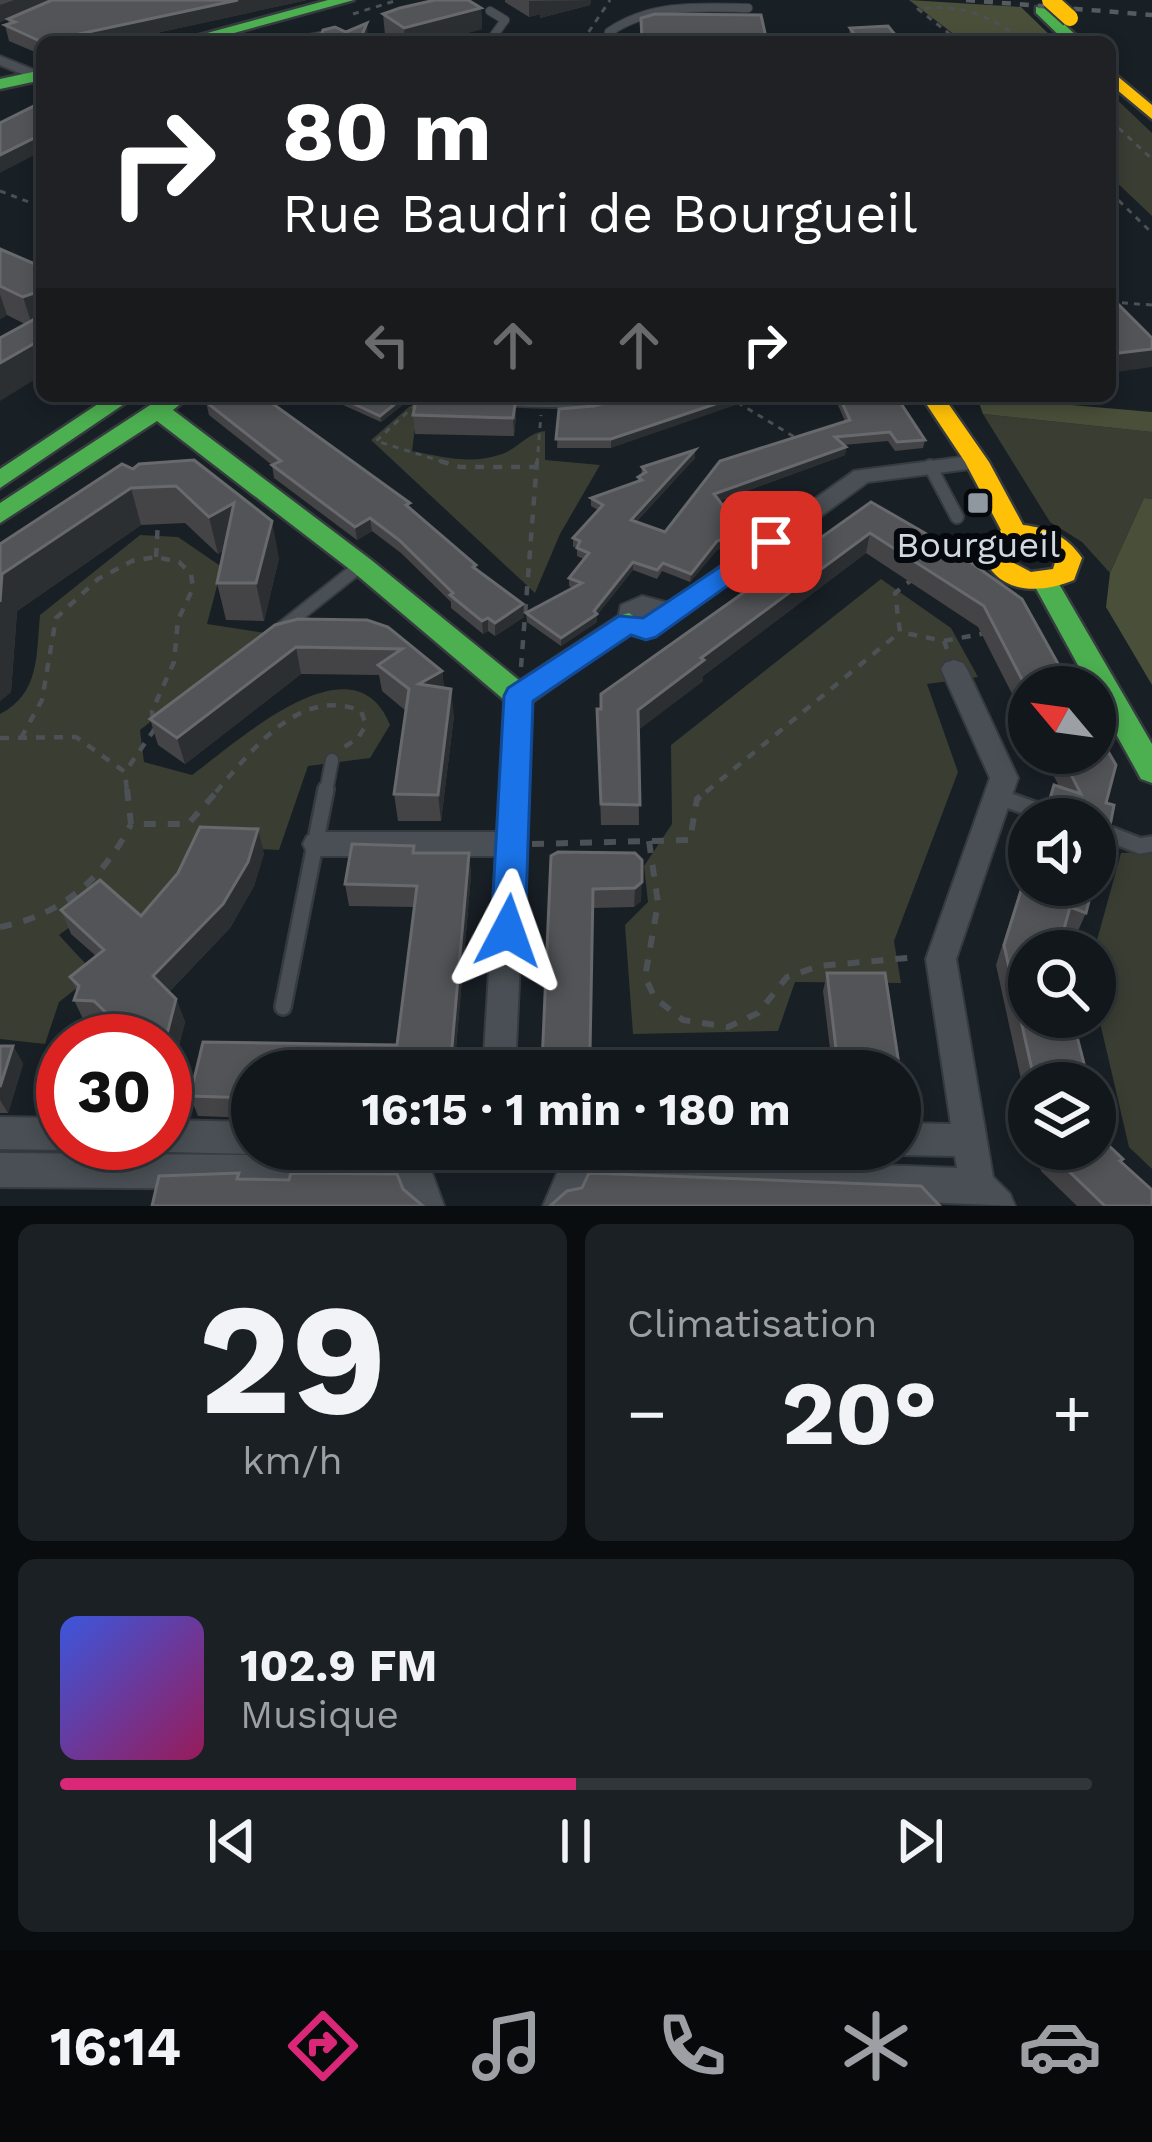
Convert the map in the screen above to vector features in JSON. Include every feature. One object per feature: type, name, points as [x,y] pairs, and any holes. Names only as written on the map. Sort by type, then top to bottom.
[{"type":"main road","points":[[205,36],[346,0]]},
{"type":"main road","points":[[1048,12],[1086,36]]},
{"type":"main road","points":[[1116,60],[1152,93]]},
{"type":"main road","points":[[0,84],[36,77]]},
{"type":"main road","points":[[1116,81],[1152,114]]},
{"type":"main road","points":[[0,480],[115,402]]},
{"type":"main road","points":[[936,402],[1015,533]]},
{"type":"main road","points":[[2,511],[168,403],[519,696],[629,623]]},
{"type":"main road","points":[[1015,533],[1046,537],[1064,550],[1068,570],[1046,583],[1012,577],[995,562],[993,546],[1015,533]]},
{"type":"main road","points":[[1046,583],[1152,771]]},
{"type":"street","points":[[0,60],[36,74]]},
{"type":"street","points":[[629,623],[646,630],[862,476],[976,462]]},
{"type":"street","points":[[689,1170],[987,1196],[969,1140],[940,959],[1004,778],[949,655]]},
{"type":"street","points":[[500,1050],[519,696]]},
{"type":"street","points":[[317,844],[514,844]]},
{"type":"street","points":[[0,1133],[36,1134]]},
{"type":"street","points":[[192,1137],[231,1138]]},
{"type":"street","points":[[921,1139],[969,1140]]},
{"type":"street","points":[[0,1170],[231,1165]]},
{"type":"street","points":[[418,1170],[427,1206]]},
{"type":"street","points":[[560,1206],[572,1170]]},
{"type":"lane","points":[[608,36],[625,18],[654,8],[748,8]]},
{"type":"lane","points":[[490,11],[505,20],[493,36]]},
{"type":"lane","points":[[930,466],[957,518]]},
{"type":"lane","points":[[275,634],[361,565]]},
{"type":"lane","points":[[283,1007],[332,760]]},
{"type":"lane","points":[[998,797],[1008,800]]},
{"type":"lane","points":[[1116,837],[1140,846],[1152,844]]},
{"type":"path","points":[[586,36],[610,0]]},
{"type":"path","points":[[952,36],[918,9],[936,4],[992,14],[1017,36]]},
{"type":"path","points":[[1116,126],[1152,159]]},
{"type":"path","points":[[0,191],[36,204]]},
{"type":"path","points":[[1116,199],[1152,233]]},
{"type":"path","points":[[1116,302],[1152,305]]},
{"type":"path","points":[[418,402],[376,441],[460,467],[538,466]]},
{"type":"path","points":[[519,696],[542,402]]},
{"type":"path","points":[[738,402],[782,425],[799,440]]},
{"type":"path","points":[[156,557],[161,511]]},
{"type":"path","points":[[0,927],[22,925],[61,905],[108,864],[131,824],[125,772],[154,730],[152,711],[174,662],[178,620],[193,588],[191,574],[179,562],[156,557],[132,561],[98,579],[56,618],[47,647],[42,700],[22,738]]},
{"type":"path","points":[[900,632],[895,593],[931,565]]},
{"type":"path","points":[[900,632],[949,655],[988,632]]},
{"type":"path","points":[[514,844],[690,840],[697,800],[900,632]]},
{"type":"path","points":[[131,824],[188,824],[269,733],[312,704],[337,699],[361,711],[365,725],[358,738],[329,758],[332,760]]},
{"type":"path","points":[[0,738],[76,736],[125,772]]},
{"type":"path","points":[[649,841],[659,873],[659,908],[644,974],[656,1000],[695,1027],[733,1029],[773,1001],[787,977],[819,965],[905,956],[940,959]]},
{"type":"shaded area","points":[[1116,99],[1152,133],[1152,216],[1116,182]]},
{"type":"shaded area","points":[[410,406],[417,412],[412,451],[479,459],[502,454],[545,431],[545,460],[600,465],[560,534],[535,593],[371,440]]},
{"type":"shaded area","points":[[983,414],[1152,432],[1152,499],[1144,498],[1110,573],[1082,542],[1050,522]]},
{"type":"shaded area","points":[[140,535],[178,537],[222,567],[207,624],[265,633],[140,730],[144,762],[192,775],[265,721],[323,692],[350,690],[373,700],[390,725],[370,758],[308,766],[279,850],[204,846],[151,926],[114,895],[59,935],[95,974],[59,1002],[55,1014],[36,1014],[36,1043],[0,1039],[0,714],[23,695],[34,672],[40,615]]},
{"type":"shaded area","points":[[881,579],[951,628],[978,677],[927,684],[958,772],[894,941],[901,983],[795,982],[778,1031],[633,1034],[625,925],[648,902],[644,866],[672,824],[671,745]]},
{"type":"shaded area","points":[[1152,852],[1152,1169],[1129,1147],[1116,1091],[1116,1062],[1109,1062],[1104,1038],[1116,1038],[1116,930],[1100,930],[1106,906],[1116,906],[1121,853]]},
{"type":"shaded area","points":[[608,1170],[882,1170],[884,1184],[608,1177]]},
{"type":"green space","points":[[909,0],[1021,7],[1051,36],[956,36]]},
{"type":"green space","points":[[979,402],[1152,412],[1152,432],[983,414]]},
{"type":"green space","points":[[1144,498],[1152,499],[1152,685],[1106,607],[1110,573]]},
{"type":"building","points":[[52,0],[238,0],[36,39],[5,25],[15,22],[8,19]]},
{"type":"building","points":[[435,0],[468,0],[481,8],[404,28],[383,14],[400,8]]},
{"type":"building","points":[[655,14],[761,15],[766,36],[642,36],[641,18]]},
{"type":"building","points":[[367,23],[362,36],[321,36],[323,30],[335,27],[346,32]]},
{"type":"building","points":[[888,26],[896,36],[856,36],[850,28]]},
{"type":"building","points":[[36,105],[36,137],[0,155],[0,123]]},
{"type":"building","points":[[0,249],[36,264],[36,300],[34,293],[23,297],[0,286]]},
{"type":"building","points":[[1116,302],[1152,338],[1152,349],[1116,353]]},
{"type":"building","points":[[36,318],[36,342],[0,363],[0,338]]},
{"type":"building","points":[[206,402],[270,402],[410,503],[406,505],[476,565],[473,567],[523,604],[495,623],[488,618],[482,621],[450,595],[453,593],[399,540],[370,518],[355,527],[272,465],[281,461]]},
{"type":"building","points":[[350,402],[398,402],[380,416]]},
{"type":"building","points":[[416,402],[515,402],[513,418],[413,415]]},
{"type":"building","points":[[721,402],[611,439],[556,439],[559,409]]},
{"type":"building","points":[[842,402],[900,402],[925,440],[897,442],[890,432],[835,437],[846,447],[714,494],[743,532],[717,541],[691,574],[663,563],[657,570],[633,562],[594,611],[597,614],[561,638],[526,613],[582,583],[569,578],[589,553],[577,548],[580,541],[573,538],[603,505],[591,498],[642,480],[638,477],[646,472],[642,467],[695,450],[631,520],[665,532],[720,461],[850,420]]},
{"type":"building","points":[[194,460],[272,521],[256,583],[217,583],[234,503],[209,517],[176,486],[131,488],[2,574],[0,602],[0,544],[122,464],[133,469],[139,464]]},
{"type":"building","points":[[871,502],[949,547],[1022,599],[1059,666],[1015,666],[984,606],[870,533],[638,710],[640,805],[601,804],[597,709],[601,709],[601,694]]},
{"type":"building","points":[[298,619],[367,620],[388,627],[442,671],[419,684],[451,689],[438,795],[394,794],[409,689],[378,665],[402,649],[296,647],[177,738],[150,719],[275,625]]},
{"type":"building","points":[[1071,774],[1114,774],[1107,798],[1050,798],[1054,785],[1081,794]]},
{"type":"building","points":[[200,827],[258,829],[248,862],[223,904],[153,976],[176,999],[172,1014],[107,1014],[94,1001],[74,1000],[79,986],[70,977],[104,950],[61,910],[100,880],[141,916],[178,873]]},
{"type":"building","points":[[352,844],[414,846],[413,853],[469,853],[452,1050],[231,1050],[231,1097],[192,1096],[203,1042],[397,1045],[417,886],[345,884]]},
{"type":"building","points":[[558,852],[635,853],[642,860],[642,882],[635,888],[593,889],[590,1050],[543,1050],[551,856]]},
{"type":"building","points":[[1016,906],[1088,906],[1086,913],[1070,907],[1064,930],[1009,930]]},
{"type":"building","points":[[827,973],[885,973],[897,1050],[836,1050]]},
{"type":"building","points":[[1025,1038],[1077,1038],[1084,1062],[1030,1062]]},
{"type":"building","points":[[0,1046],[13,1046],[0,1087]]},
{"type":"building","points":[[1116,1152],[1152,1190],[1152,1206],[1105,1206],[1068,1170],[1116,1170]]},
{"type":"building","points":[[239,1173],[237,1179],[289,1180],[291,1173],[397,1174],[403,1189],[423,1206],[152,1206],[159,1176]]},
{"type":"building","points":[[589,1173],[921,1186],[940,1206],[550,1206],[567,1191],[582,1188]]},
{"type":"railway","points":[[966,0],[1152,15]]},
{"type":"traffic: fast","points":[[205,36],[346,0]]},
{"type":"traffic: fast","points":[[1041,10],[1069,36]]},
{"type":"traffic: fast","points":[[0,84],[36,76]]},
{"type":"traffic: fast","points":[[0,480],[116,402]]},
{"type":"traffic: fast","points":[[0,515],[170,402]]},
{"type":"traffic: fast","points":[[158,410],[361,565],[519,696],[629,623]]},
{"type":"traffic: fast","points":[[1046,583],[1152,771]]},
{"type":"traffic: slow","points":[[1050,0],[1070,18]]},
{"type":"traffic: slow","points":[[1116,81],[1152,114]]},
{"type":"traffic: slow","points":[[936,402],[977,462],[1015,533]]},
{"type":"traffic: slow","points":[[1015,533],[1039,536],[1058,546],[1069,558],[1065,574],[1042,581],[1010,575],[993,546],[1015,533]]},
{"type":"place","name":"Bourgueil","points":[[978,503]]},
{"type":"route","points":[[508,931],[519,696],[629,623],[646,630],[771,542]]}]
